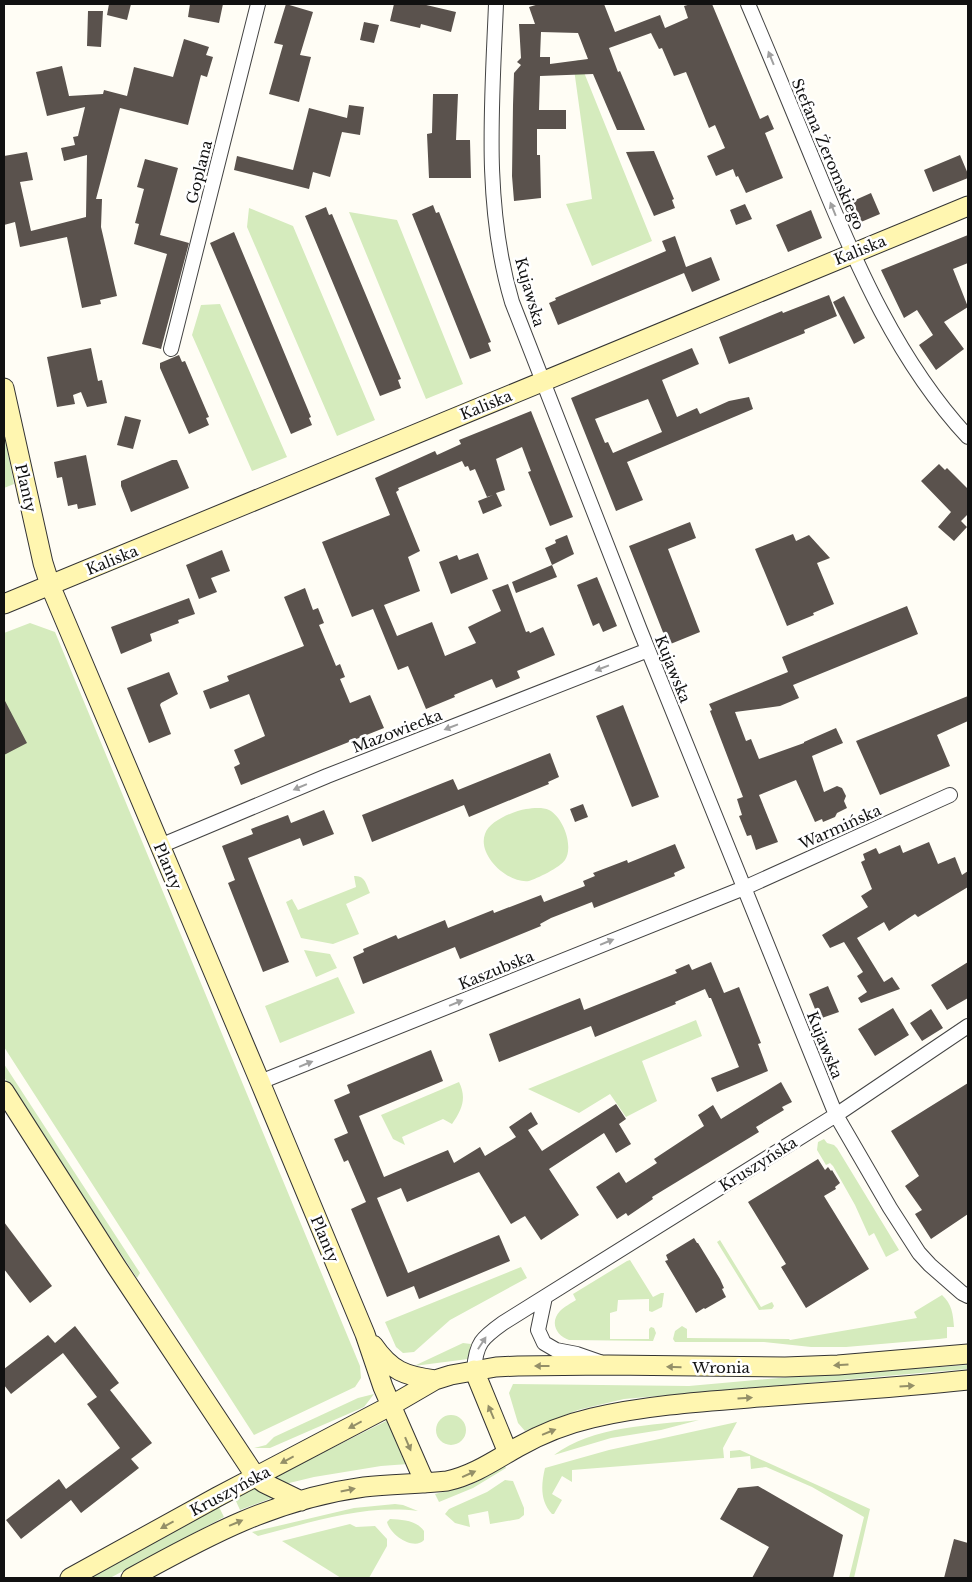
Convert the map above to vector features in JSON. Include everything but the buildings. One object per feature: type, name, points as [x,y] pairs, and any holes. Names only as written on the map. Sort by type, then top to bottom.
[{"type":"street","name":"Goplana","points":[[171,349],[258,4]]},
{"type":"street","name":"Kujawska","points":[[496,4],[491,164],[492,192],[501,252],[511,297],[648,650],[836,1115],[894,1215],[919,1253],[930,1265],[968,1296]]},
{"type":"street","name":"Stefana Żeromskiego","points":[[748,4],[852,253],[917,373],[946,413],[968,437]]},
{"type":"street","name":"Kaliska","points":[[4,604],[968,206]]},
{"type":"street","name":"Planty","points":[[4,388],[43,563],[50,585],[260,1082],[365,1334],[380,1378],[425,1483]]},
{"type":"street","name":"Mazowiecka","points":[[160,846],[327,776],[648,650]]},
{"type":"street","name":"Warmińska","points":[[744,888],[950,795]]},
{"type":"street","name":"Kaszubska","points":[[260,1082],[744,888]]},
{"type":"street","name":"Kruszyńska","points":[[474,1370],[475,1356],[481,1342],[489,1333],[503,1323],[836,1115],[968,1026]]},
{"type":"street","points":[[4,1091],[116,1266],[256,1477],[300,1501]]},
{"type":"street","points":[[544,1297],[538,1330],[544,1343],[556,1350],[577,1354],[608,1365]]},
{"type":"street","name":"Planty","points":[[365,1334],[389,1365],[405,1374],[436,1380]]},
{"type":"street","name":"Wronia","points":[[436,1380],[474,1370],[518,1366],[785,1367],[838,1365],[968,1354]]},
{"type":"street","points":[[474,1370],[508,1453]]},
{"type":"street","name":"Kruszyńska","points":[[70,1578],[436,1380]]},
{"type":"street","name":"Wronia","points":[[425,1483],[461,1478],[545,1433],[575,1422],[632,1410],[696,1402],[968,1380]]},
{"type":"street","name":"Kruszyńska","points":[[131,1578],[191,1545],[232,1525],[270,1510],[300,1501],[364,1487],[425,1483]]},
{"type":"green space","points":[[579,60],[652,241],[592,266],[566,204],[592,199],[573,62]]},
{"type":"green space","points":[[249,208],[293,226],[375,420],[337,436],[247,227]]},
{"type":"green space","points":[[349,212],[397,220],[463,384],[426,399]]},
{"type":"green space","points":[[220,304],[287,457],[252,471],[192,335],[201,305]]},
{"type":"green space","points":[[4,433],[14,484],[4,488]]},
{"type":"green space","points":[[30,623],[55,632],[360,1366],[361,1378],[355,1387],[254,1435],[4,1047],[4,633]]},
{"type":"green space","points":[[544,808],[554,814],[566,832],[568,847],[565,860],[559,866],[537,878],[521,881],[512,878],[496,866],[486,851],[484,842],[487,829],[491,825],[509,814],[526,809]]},
{"type":"green space","points":[[354,876],[363,879],[370,893],[346,904],[359,934],[333,944],[301,938],[286,902],[292,899],[298,910],[356,887]]},
{"type":"green space","points":[[304,950],[330,954],[337,968],[316,977]]},
{"type":"green space","points":[[338,977],[355,1013],[280,1043],[265,1006]]},
{"type":"green space","points":[[696,1020],[702,1036],[642,1061],[657,1101],[626,1117],[610,1094],[579,1113],[528,1089]]},
{"type":"green space","points":[[4,1064],[140,1273],[137,1278],[4,1077]]},
{"type":"green space","points":[[459,1082],[463,1099],[452,1124],[443,1119],[402,1137],[405,1145],[393,1139],[381,1115]]},
{"type":"green space","points":[[824,1139],[827,1143],[837,1148],[899,1250],[886,1257],[874,1233],[869,1236],[855,1205],[833,1166],[830,1163],[826,1165],[817,1150],[818,1142]]},
{"type":"green space","points":[[720,1240],[761,1307],[772,1302],[774,1306],[772,1309],[759,1310],[717,1242]]},
{"type":"green space","points":[[630,1260],[653,1297],[664,1293],[662,1307],[652,1312],[649,1311],[649,1299],[618,1300],[617,1311],[610,1313],[610,1339],[649,1339],[649,1329],[651,1327],[654,1328],[656,1333],[653,1341],[569,1340],[561,1335],[556,1328],[555,1320],[560,1311],[576,1300],[573,1294]]},
{"type":"green space","points":[[521,1267],[527,1278],[450,1320],[414,1352],[403,1353],[396,1347],[385,1322]]},
{"type":"green space","points":[[942,1295],[950,1306],[953,1318],[954,1327],[947,1327],[947,1338],[846,1347],[811,1347],[764,1342],[675,1342],[673,1339],[675,1331],[682,1326],[687,1329],[687,1338],[790,1340],[917,1318],[914,1312]]},
{"type":"green space","points":[[463,1343],[471,1344],[468,1359],[414,1366]]},
{"type":"green space","points":[[968,1365],[968,1369],[624,1399],[578,1410],[525,1431],[518,1423],[509,1393],[513,1384],[689,1386]]},
{"type":"green space","points":[[374,1394],[364,1407],[270,1448],[254,1448],[266,1445],[274,1437],[358,1398]]},
{"type":"green space","points":[[451,1415],[462,1419],[466,1430],[462,1441],[451,1445],[440,1441],[436,1430],[440,1419]]},
{"type":"green space","points":[[390,1419],[408,1464],[381,1466],[314,1477],[285,1484],[271,1479]]},
{"type":"green space","points":[[699,1420],[661,1430],[611,1438],[554,1455],[569,1445],[604,1432]]},
{"type":"green space","points":[[737,1422],[723,1448],[724,1458],[572,1470],[572,1482],[562,1476],[552,1494],[562,1500],[554,1514],[545,1504],[542,1487],[545,1468],[609,1450]]},
{"type":"green space","points":[[740,1450],[870,1509],[854,1578],[849,1578],[864,1517],[812,1487],[766,1467],[751,1469],[750,1456],[730,1458],[730,1451]]},
{"type":"green space","points":[[505,1466],[506,1468],[473,1488],[439,1502],[435,1494],[471,1485]]},
{"type":"green space","points":[[505,1480],[513,1481],[524,1508],[524,1515],[519,1519],[490,1524],[488,1511],[468,1515],[470,1527],[455,1523],[445,1514],[449,1509],[487,1492]]},
{"type":"green space","points":[[256,1487],[275,1497],[240,1510],[235,1499]]},
{"type":"green space","points":[[395,1504],[418,1511],[377,1510],[357,1512],[258,1536],[252,1532],[354,1508]]},
{"type":"green space","points":[[219,1507],[224,1517],[110,1578],[88,1578]]},
{"type":"green space","points":[[390,1519],[409,1521],[421,1527],[424,1531],[424,1540],[414,1544],[403,1540],[389,1527],[387,1522]]},
{"type":"green space","points":[[350,1524],[356,1527],[375,1526],[387,1539],[387,1546],[369,1578],[341,1578],[282,1541]]}]
